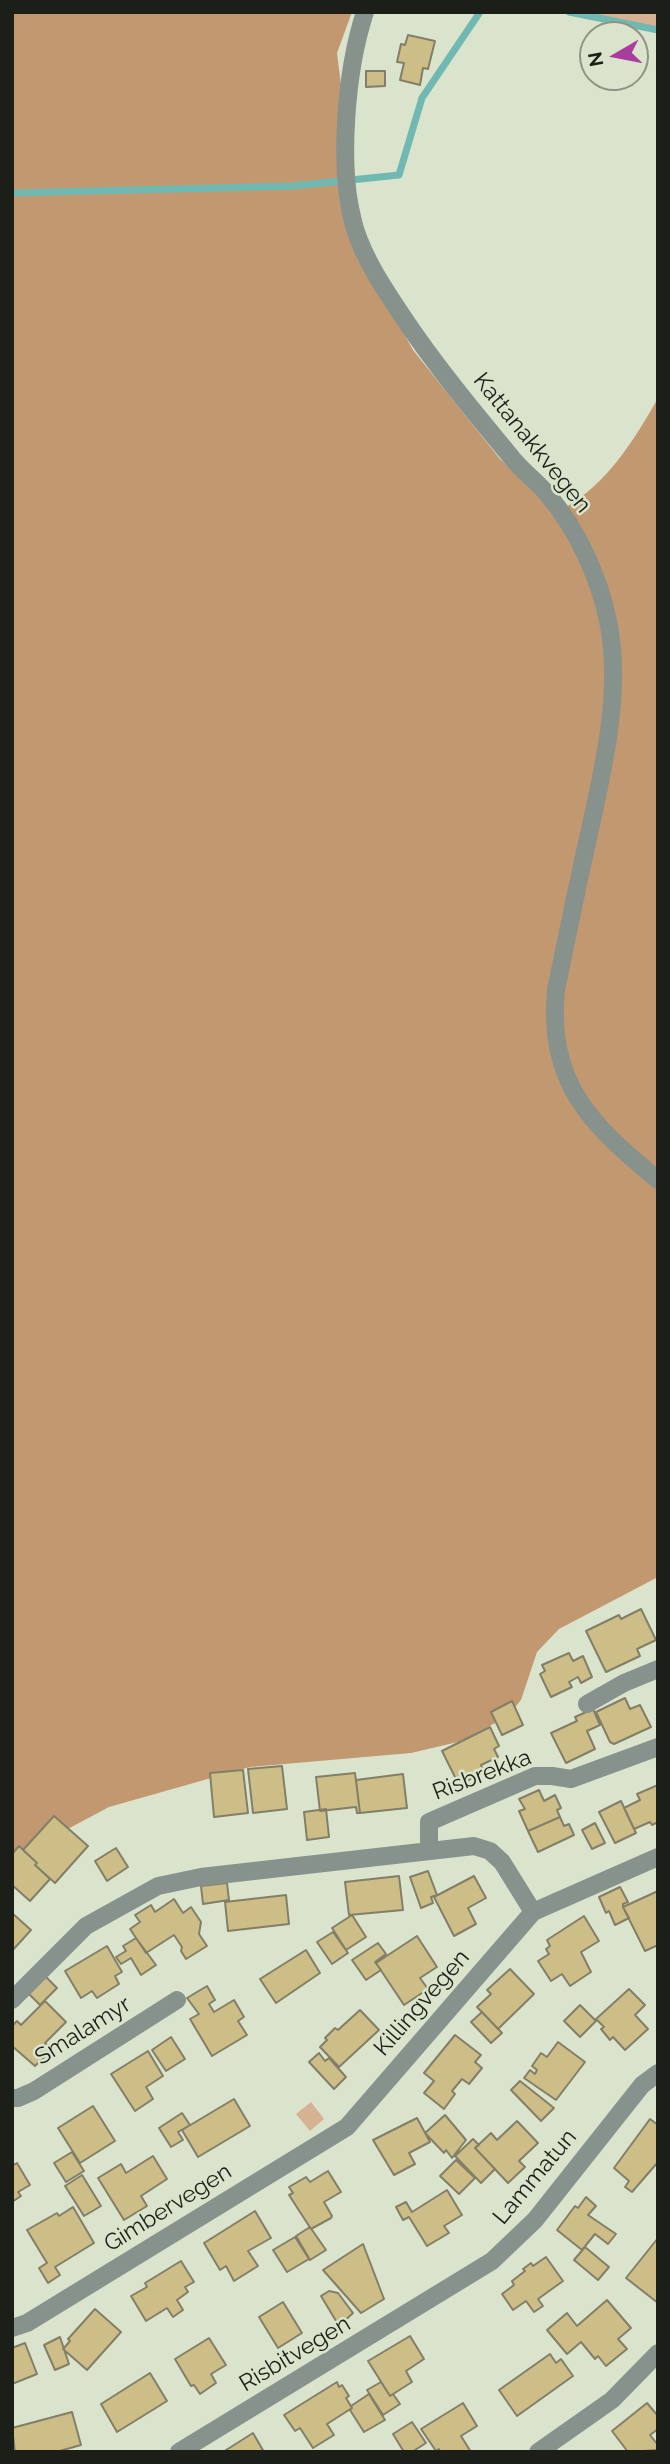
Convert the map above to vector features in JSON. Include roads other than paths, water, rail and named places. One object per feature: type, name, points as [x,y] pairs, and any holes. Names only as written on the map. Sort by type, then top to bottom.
[{"type":"street","name":"Kattanakkvegen","points":[[365,12],[357,37],[348,106],[346,167],[355,228],[378,280],[422,345],[514,461],[547,494],[567,519],[595,575],[608,620],[612,669],[607,754],[556,990],[556,1043],[574,1093],[595,1123],[658,1180]]},
{"type":"street","points":[[587,1704],[624,1683],[658,1669]]},
{"type":"street","name":"Risbrekka","points":[[429,1850],[429,1822],[443,1815],[535,1776],[571,1779],[658,1747]]},
{"type":"street","points":[[12,2000],[86,1926],[158,1886],[181,1881],[474,1846],[490,1851],[502,1862],[533,1912]]},
{"type":"street","name":"Killingvegen","points":[[347,2127],[533,1912],[658,1857]]},
{"type":"street","name":"Smalamyr","points":[[12,2098],[34,2091],[177,2000]]},
{"type":"street","name":"Lammatun","points":[[436,2297],[492,2261],[536,2220],[642,2085],[658,2073]]},
{"type":"street","name":"Gimbervegen","points":[[12,2328],[27,2323],[347,2127]]},
{"type":"street","name":"Risbitvegen","points":[[179,2452],[436,2297]]},
{"type":"street","points":[[538,2452],[612,2400],[658,2353]]},
{"type":"waterway","points":[[12,193],[293,186],[399,175],[422,98],[480,12]]},
{"type":"waterway","points":[[569,12],[658,30]]}]
